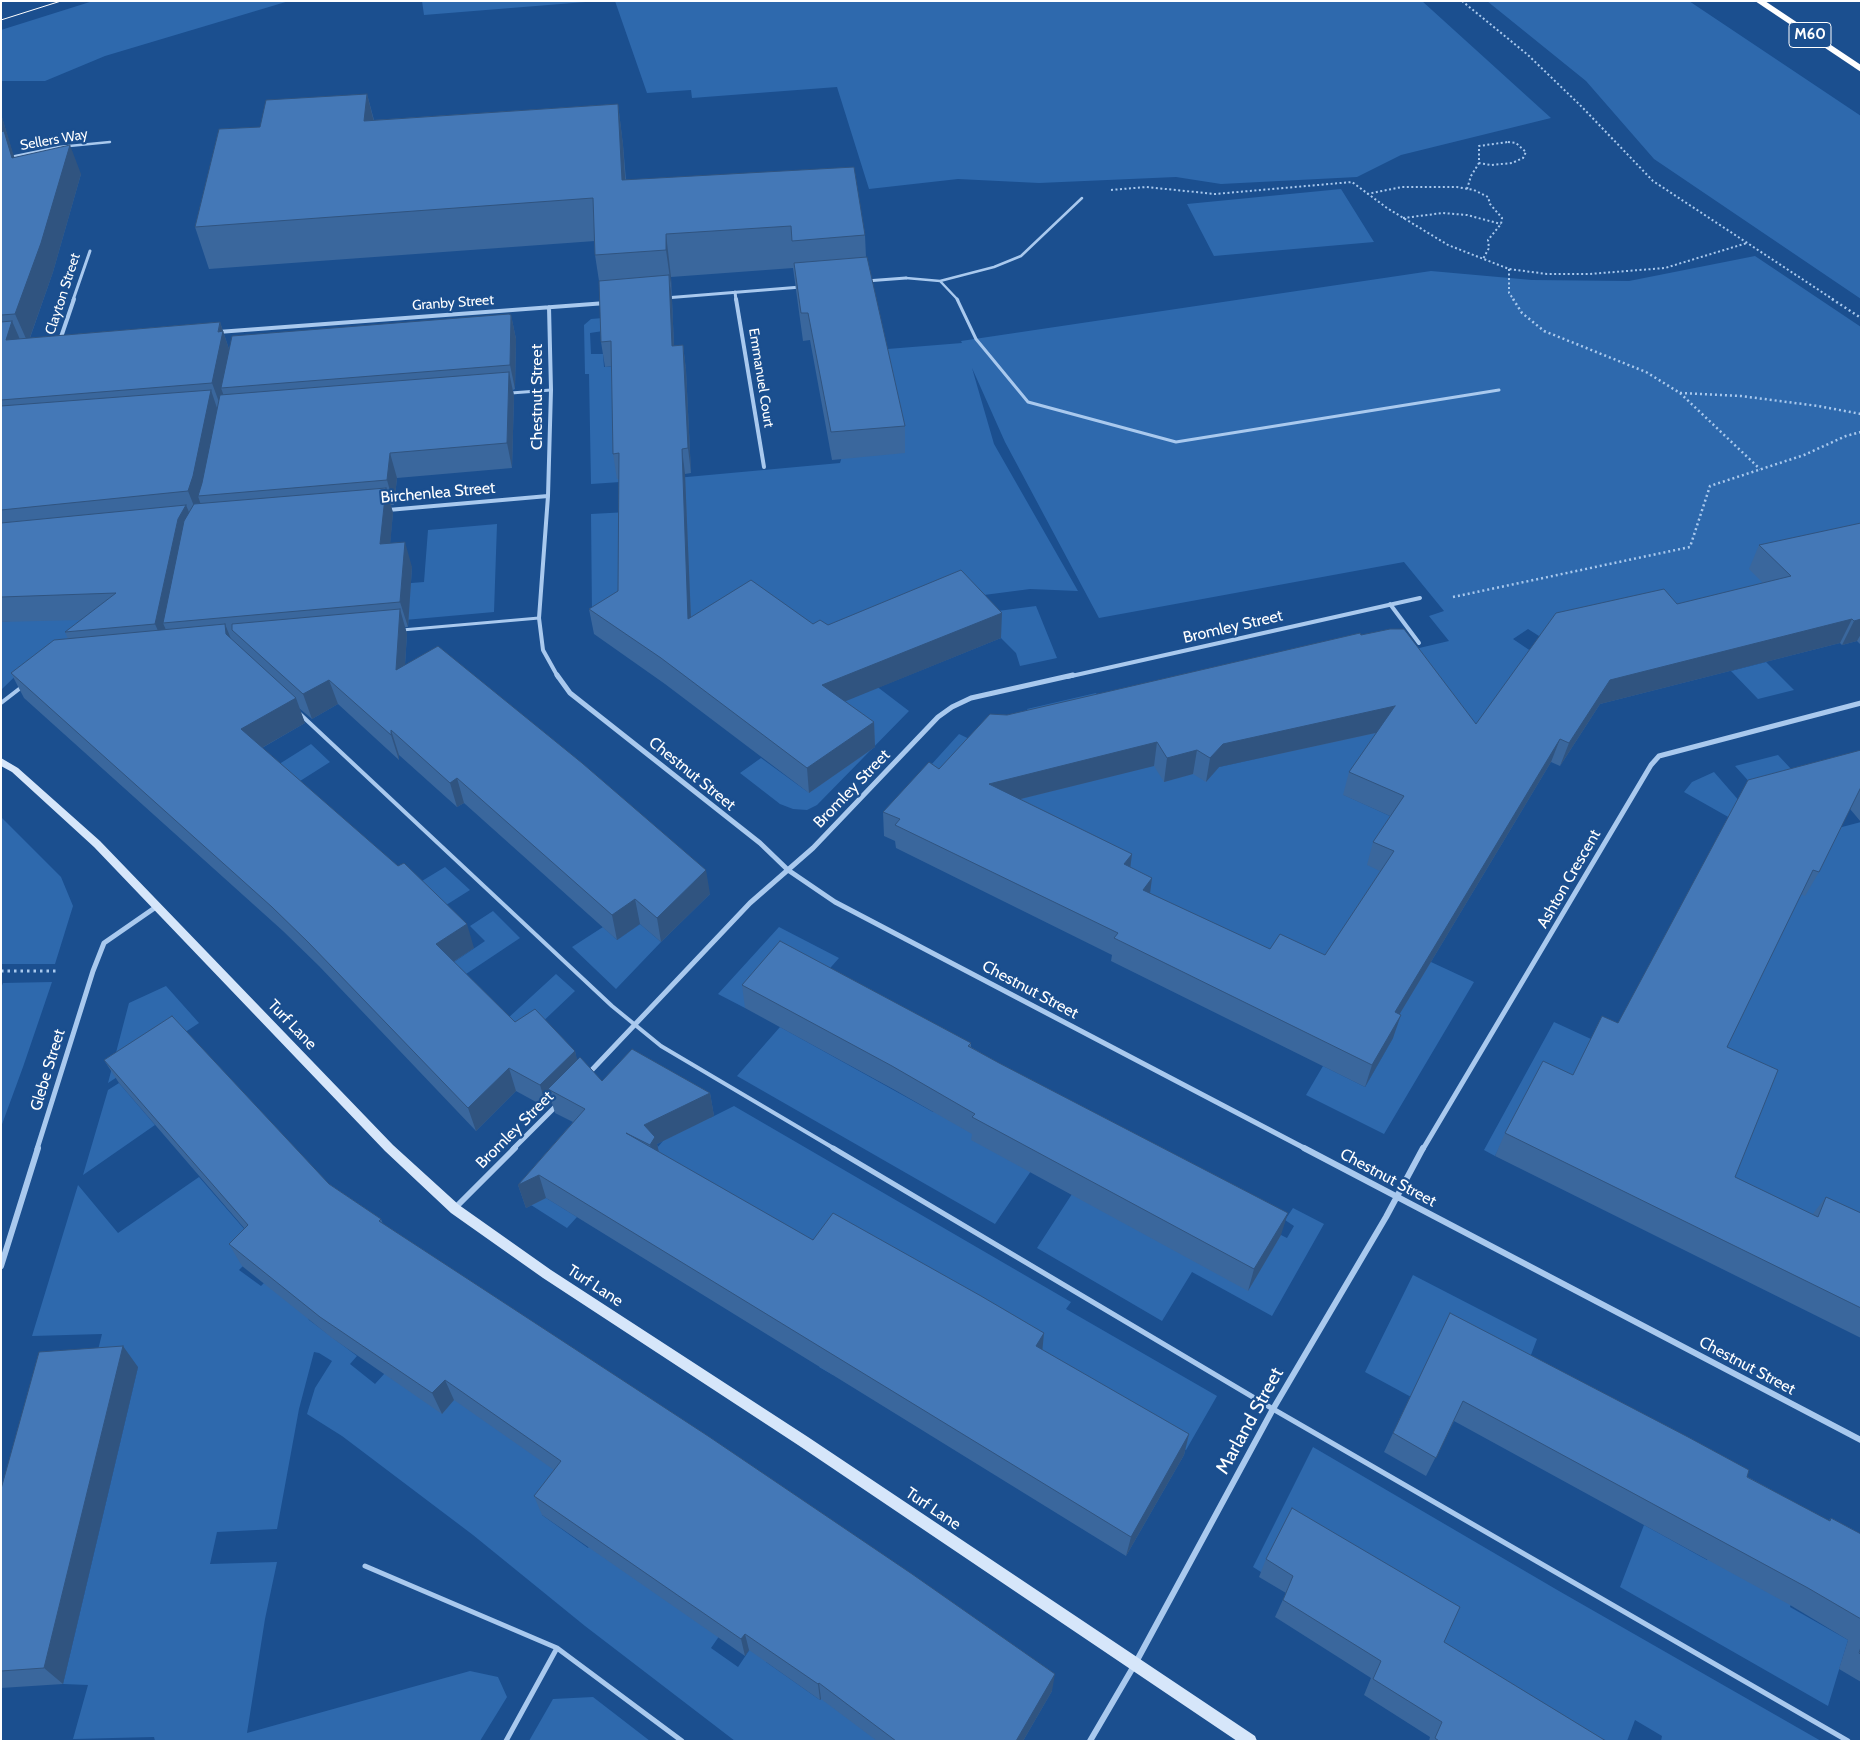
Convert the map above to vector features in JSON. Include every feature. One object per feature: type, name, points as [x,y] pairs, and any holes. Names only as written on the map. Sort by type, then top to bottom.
[{"type":"highway","name":"M60","points":[[1759,1],[1861,69]]},
{"type":"street","name":"Clayton Street","points":[[68,344],[58,345],[90,251]]},
{"type":"street","points":[[864,281],[906,278]]},
{"type":"street","points":[[660,298],[804,286]]},
{"type":"street","name":"Emmanuel Court","points":[[735,292],[764,467]]},
{"type":"street","name":"Granby Street","points":[[213,333],[613,302]]},
{"type":"street","name":"Chestnut Street","points":[[549,307],[551,390],[548,496],[539,618],[543,650],[570,693],[760,843],[788,870],[835,902],[1861,1440]]},
{"type":"street","name":"Birchenlea Street","points":[[379,510],[548,496]]},
{"type":"street","name":"Bromley Street","points":[[582,1080],[750,903],[813,848],[938,717],[952,707],[971,698],[1420,598]]},
{"type":"street","points":[[1390,604],[1419,643]]},
{"type":"street","name":"Ashton Crescent","points":[[1396,1196],[1651,765],[1659,756],[1861,703]]},
{"type":"street","name":"Turf Lane","points":[[1,761],[15,770],[97,844],[389,1148],[455,1209],[546,1274],[803,1441],[1250,1741]]},
{"type":"street","name":"Glebe Street","points":[[1,1266],[93,971],[104,944],[122,928],[156,907]]},
{"type":"street","name":"Bromley Street","points":[[455,1209],[562,1101]]},
{"type":"street","name":"Marland Street","points":[[1090,1741],[1136,1664],[1273,1409],[1396,1196]]},
{"type":"lane","name":"Sellers Way","points":[[1,159],[59,147],[110,142]]},
{"type":"lane","points":[[906,278],[940,281],[994,267],[1021,256],[1082,198]]},
{"type":"lane","points":[[940,281],[957,299],[976,339],[1028,402],[1176,442],[1499,390]]},
{"type":"lane","points":[[241,338],[242,331]]},
{"type":"lane","points":[[502,394],[551,390]]},
{"type":"lane","points":[[395,630],[539,618]]},
{"type":"lane","points":[[1,703],[29,680]]},
{"type":"lane","points":[[296,710],[612,1006],[660,1046],[1273,1409],[1848,1741]]},
{"type":"lane","points":[[365,1566],[557,1648],[682,1741]]},
{"type":"lane","points":[[506,1741],[557,1648]]},
{"type":"path","points":[[1462,1],[1535,62],[1582,107],[1653,182],[1861,318]]},
{"type":"path","points":[[1466,188],[1479,163],[1479,146],[1508,142],[1516,144],[1526,152],[1523,158],[1512,163],[1491,165],[1479,163]]},
{"type":"path","points":[[1082,198],[1105,191],[1146,187],[1215,194],[1352,182],[1403,218],[1448,245],[1509,269],[1547,274],[1589,274],[1665,268],[1747,243]]},
{"type":"path","points":[[1367,194],[1402,187],[1432,186],[1466,188],[1488,197],[1490,204],[1502,218],[1501,224],[1488,240],[1489,248],[1483,259]]},
{"type":"path","points":[[1403,218],[1442,213],[1467,215],[1501,224]]},
{"type":"path","points":[[1509,269],[1509,293],[1522,313],[1544,332],[1646,372],[1680,393],[1760,469]]},
{"type":"path","points":[[1680,393],[1750,397],[1861,414]]},
{"type":"path","points":[[1420,598],[1430,602],[1690,546],[1710,486],[1804,455],[1846,436],[1861,432]]},
{"type":"path","points":[[1,971],[64,971]]},
{"type":"shaded area","points":[[93,1],[289,1],[105,56],[45,81],[1,81],[1,30]]},
{"type":"shaded area","points":[[422,1],[598,1],[424,15]]},
{"type":"shaded area","points":[[615,1],[1422,1],[1551,118],[1401,155],[1357,177],[1221,184],[1176,177],[1039,183],[958,179],[869,189],[837,87],[692,98],[691,90],[647,93]]},
{"type":"shaded area","points":[[1487,1],[1689,1],[1861,116],[1861,299],[1654,159],[1586,81]]},
{"type":"shaded area","points":[[1341,189],[1374,242],[1214,256],[1187,204]]},
{"type":"shaded area","points":[[1755,256],[1861,327],[1861,555],[1773,594],[1564,652],[1528,629],[1513,639],[1544,660],[1480,732],[1344,795],[1403,822],[1387,874],[1431,962],[1474,982],[1384,1134],[1306,1095],[1323,1066],[1365,1087],[1393,1038],[902,797],[959,734],[1013,760],[1039,731],[1027,709],[1096,693],[1110,716],[1193,774],[1212,775],[1219,767],[1273,755],[1398,653],[1449,641],[1429,616],[1444,611],[1404,562],[1099,618],[1005,442],[972,368],[994,444],[1078,591],[1030,589],[984,595],[990,612],[1036,606],[1057,658],[1020,666],[1016,653],[1001,638],[863,676],[909,711],[817,805],[807,810],[793,809],[780,804],[740,773],[761,758],[809,793],[592,614],[591,514],[683,509],[650,480],[591,484],[589,374],[585,374],[584,325],[591,319],[603,318],[603,331],[590,333],[591,354],[603,354],[604,367],[657,362],[613,426],[676,478],[840,463],[875,350],[962,343],[961,341],[1431,271],[1532,280],[1629,281]]},
{"type":"shaded area","points":[[497,524],[494,612],[304,629],[348,588],[424,582],[428,530]]},
{"type":"shaded area","points":[[166,605],[34,658],[1,690],[1,622]]},
{"type":"shaded area","points":[[1766,662],[1794,690],[1758,699],[1731,671]]},
{"type":"shaded area","points":[[311,744],[330,762],[267,802],[246,785]]},
{"type":"shaded area","points":[[1778,755],[1806,785],[1763,797],[1735,766]]},
{"type":"shaded area","points":[[1714,772],[1741,803],[1823,832],[1861,822],[1861,1328],[1532,1084],[1495,1156],[1484,1150],[1554,1022],[1591,1039],[1599,1089],[1769,840],[1684,792],[1692,782]]},
{"type":"shaded area","points":[[1,817],[61,877],[73,906],[55,964],[1,964]]},
{"type":"shaded area","points":[[445,867],[470,890],[400,934],[412,887]]},
{"type":"shaded area","points":[[493,911],[520,938],[451,984],[438,973],[485,941],[470,926]]},
{"type":"shaded area","points":[[640,924],[661,942],[616,989],[572,947],[603,927],[617,940]]},
{"type":"shaded area","points":[[779,927],[839,958],[817,983],[745,1008],[718,994]]},
{"type":"shaded area","points":[[556,974],[575,991],[536,1028],[495,1030]]},
{"type":"shaded area","points":[[52,982],[1,1127],[1,988],[3,983]]},
{"type":"shaded area","points":[[166,986],[199,1023],[108,1083],[129,1003]]},
{"type":"shaded area","points":[[780,1027],[933,1112],[968,1068],[1031,1171],[995,1224],[737,1076]]},
{"type":"shaded area","points":[[119,1083],[155,1125],[83,1175],[108,1090]]},
{"type":"shaded area","points":[[734,1106],[1071,1302],[1066,1309],[1217,1396],[1186,1450],[905,1275],[833,1375],[819,1367],[871,1296],[644,1163],[682,1119],[710,1118]]},
{"type":"shaded area","points":[[199,1177],[252,1238],[291,1218],[239,1270],[261,1286],[279,1268],[309,1320],[357,1356],[350,1364],[375,1384],[403,1353],[492,1357],[569,1480],[542,1515],[588,1548],[674,1432],[740,1606],[711,1648],[738,1667],[771,1618],[766,1662],[820,1700],[842,1668],[878,1741],[735,1741],[585,1626],[473,1535],[342,1436],[307,1414],[315,1388],[332,1361],[314,1352],[299,1409],[277,1529],[217,1532],[210,1564],[277,1562],[265,1619],[247,1733],[470,1671],[498,1677],[507,1697],[480,1741],[155,1741],[154,1737],[73,1739],[88,1685],[63,1684],[138,1367],[93,1370],[102,1334],[32,1336],[78,1185],[118,1233]]},
{"type":"shaded area","points":[[538,1193],[577,1217],[567,1228],[531,1205]]},
{"type":"shaded area","points":[[1072,1194],[1281,1235],[1287,1238],[1294,1226],[1285,1220],[1293,1208],[1324,1224],[1272,1316],[1192,1272],[1162,1321],[1037,1248]]},
{"type":"shaded area","points":[[1413,1275],[1537,1339],[1523,1376],[1437,1411],[1365,1372]]},
{"type":"shaded area","points":[[1313,1447],[1821,1741],[1661,1741],[1662,1736],[1635,1720],[1627,1741],[1567,1741],[1261,1572],[1253,1567]]},
{"type":"shaded area","points":[[1729,1500],[1812,1539],[1790,1607],[1848,1640],[1828,1706],[1620,1587],[1644,1525],[1707,1560]]},
{"type":"shaded area","points":[[593,1697],[650,1741],[529,1741],[553,1699]]},
{"type":"building","points":[[367,94],[364,121],[618,104],[622,180],[854,167],[865,235],[792,241],[791,226],[666,234],[666,250],[595,255],[593,198],[195,227],[219,129],[260,127],[266,100]]},
{"type":"building","points":[[4,131],[12,158],[70,145],[41,243],[15,314],[1,315],[1,132]]},
{"type":"building","points":[[867,257],[905,426],[831,432],[808,313],[801,313],[794,263]]},
{"type":"building","points":[[669,275],[672,346],[683,345],[688,448],[682,449],[688,619],[751,580],[813,624],[820,620],[828,625],[961,570],[1002,613],[822,685],[874,722],[807,768],[661,658],[589,609],[618,591],[619,453],[613,454],[611,341],[601,342],[599,281]]},
{"type":"building","points":[[511,315],[510,365],[221,388],[232,336]]},
{"type":"building","points":[[12,321],[6,340],[220,322],[218,332],[223,331],[212,383],[1,400],[1,322]]},
{"type":"building","points":[[509,372],[507,443],[390,453],[387,480],[198,496],[220,395]]},
{"type":"building","points":[[211,390],[193,476],[188,491],[1,510],[1,406]]},
{"type":"building","points":[[386,488],[380,544],[405,542],[400,602],[163,623],[184,521],[194,504]]},
{"type":"building","points":[[186,505],[178,519],[155,624],[65,632],[116,593],[1,597],[1,523]]},
{"type":"building","points":[[1861,523],[1861,619],[1854,621],[1852,619],[1610,680],[1569,743],[1560,739],[1395,1012],[1401,1015],[1372,1065],[1114,938],[1118,933],[895,825],[900,819],[883,812],[929,762],[939,769],[990,714],[1007,715],[1360,633],[1361,635],[1390,629],[1404,629],[1476,724],[1556,613],[1664,589],[1677,604],[1791,576],[1759,545]],"holes":[[[1395,706],[1349,772],[1404,796],[1373,842],[1394,851],[1325,955],[1280,934],[1270,949],[1143,890],[1152,878],[1124,864],[1132,854],[989,784],[1157,742],[1167,758],[1197,750],[1210,758],[1223,744]]]},
{"type":"building","points":[[400,609],[396,670],[438,646],[582,763],[706,870],[657,918],[635,899],[612,915],[457,778],[450,783],[391,730],[391,735],[329,680],[303,694],[232,630],[232,624]]},
{"type":"building","points":[[225,624],[226,634],[296,698],[241,729],[398,866],[404,863],[467,924],[436,944],[515,1022],[535,1009],[575,1051],[540,1085],[509,1068],[468,1108],[272,907],[11,673],[54,640]]},
{"type":"building","points":[[1861,750],[1861,787],[1819,872],[1813,870],[1727,1047],[1778,1070],[1735,1177],[1818,1217],[1826,1197],[1861,1213],[1861,1308],[1505,1133],[1543,1061],[1573,1075],[1602,1016],[1618,1023],[1748,780]]},
{"type":"building","points":[[780,941],[971,1043],[968,1046],[999,1063],[1288,1213],[1254,1269],[972,1117],[975,1114],[892,1066],[742,985]]},
{"type":"building","points":[[172,1016],[329,1184],[381,1219],[379,1221],[708,1436],[912,1574],[1055,1674],[1016,1741],[896,1741],[819,1683],[745,1634],[741,1639],[534,1496],[561,1461],[445,1380],[432,1393],[320,1317],[229,1244],[248,1225],[104,1060]]},
{"type":"building","points":[[632,1049],[710,1093],[644,1125],[655,1137],[650,1145],[626,1133],[813,1240],[833,1213],[1044,1333],[1036,1346],[1189,1434],[1131,1537],[539,1175],[518,1185],[585,1109],[548,1089],[580,1057],[602,1081]]},
{"type":"building","points":[[1450,1313],[1749,1470],[1747,1477],[1830,1521],[1831,1518],[1861,1534],[1861,1619],[1808,1588],[1463,1401],[1436,1458],[1393,1433]]},
{"type":"building","points":[[123,1346],[44,1668],[1,1671],[1,1489],[39,1352]]},
{"type":"building","points":[[1292,1508],[1460,1607],[1444,1642],[1606,1741],[1439,1741],[1435,1738],[1442,1722],[1373,1679],[1381,1661],[1283,1600],[1293,1576],[1266,1559]]},
{"type":"tram line","points":[[1,20],[61,1]]}]
